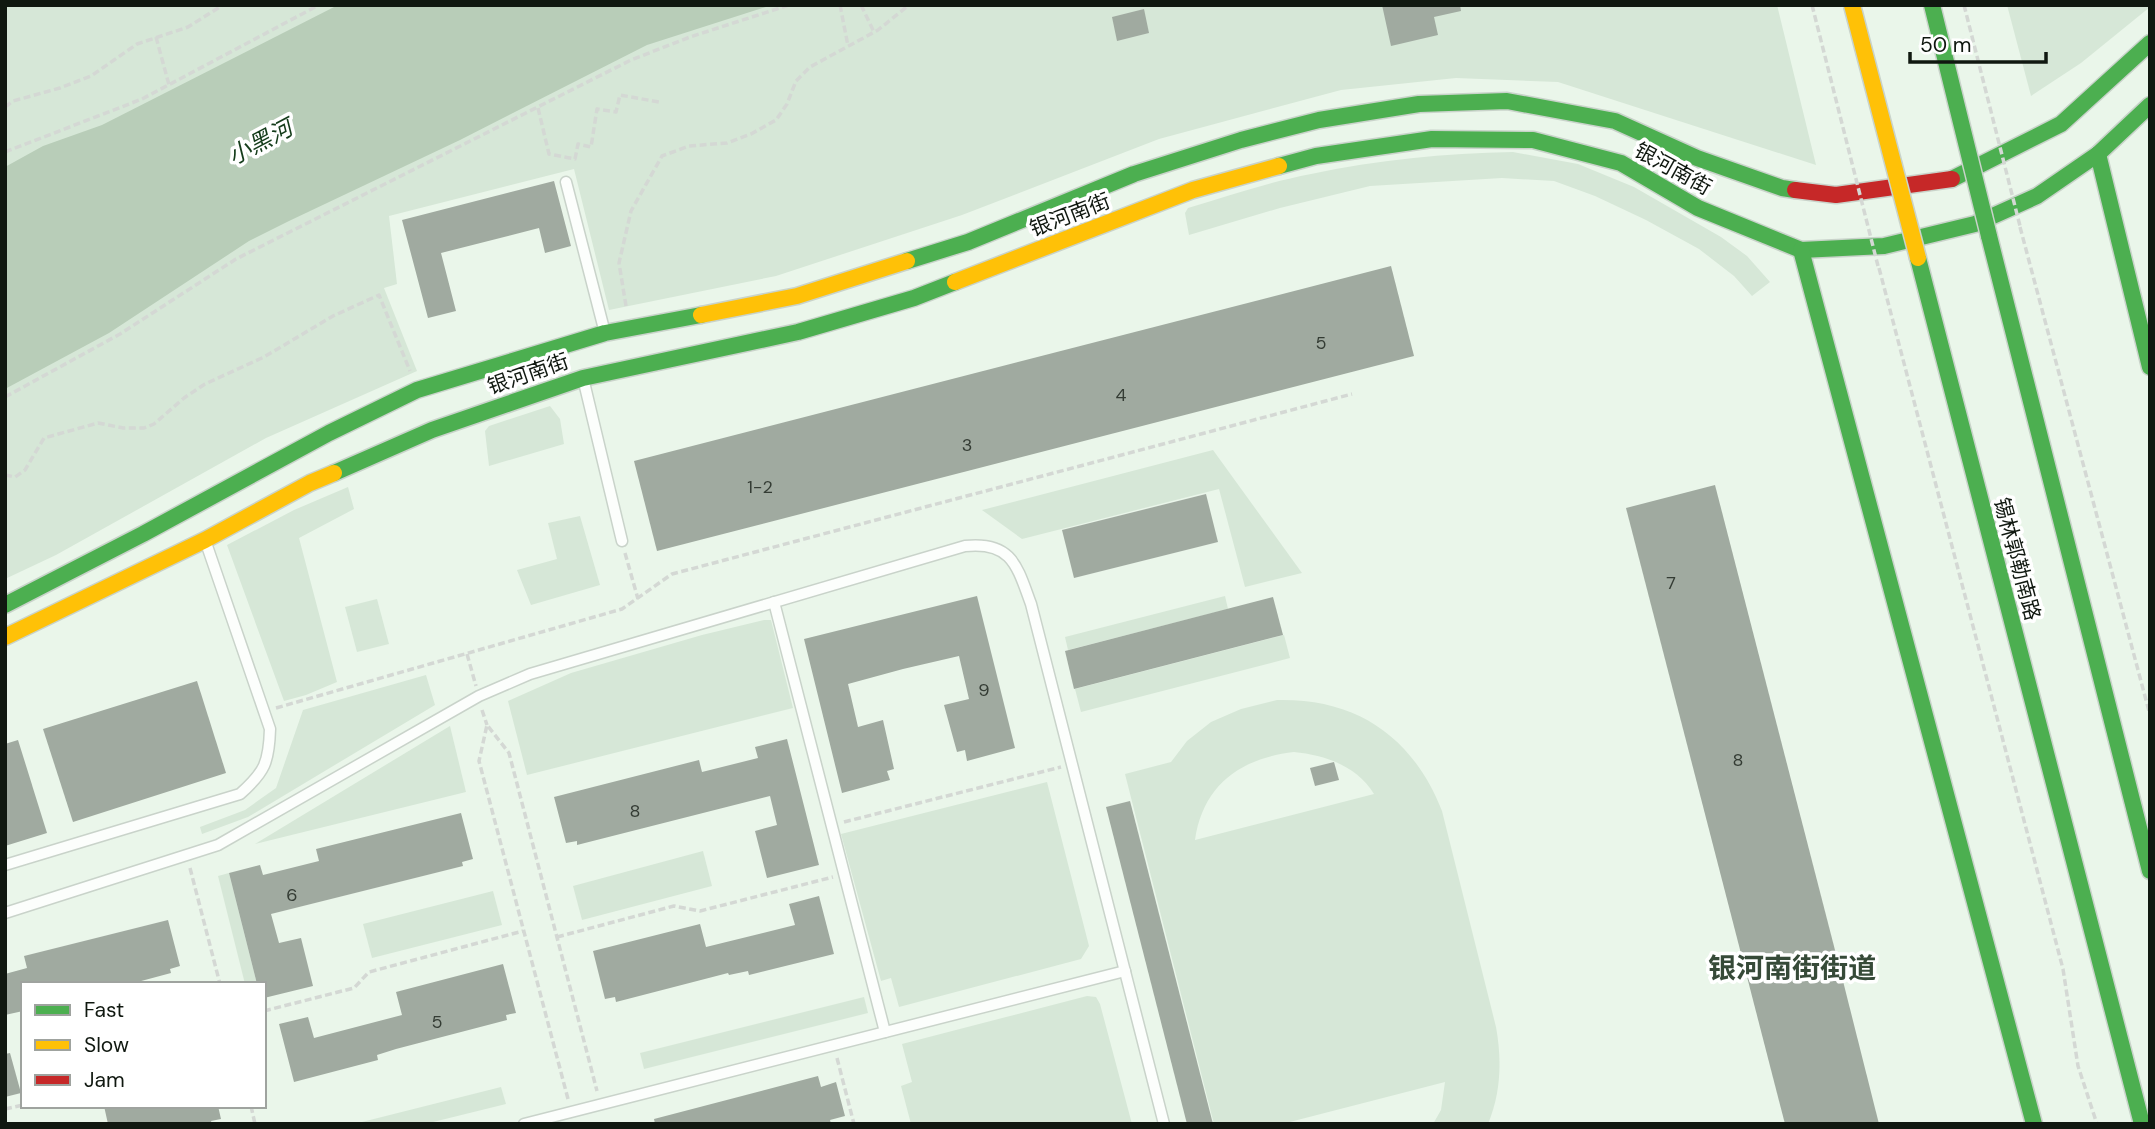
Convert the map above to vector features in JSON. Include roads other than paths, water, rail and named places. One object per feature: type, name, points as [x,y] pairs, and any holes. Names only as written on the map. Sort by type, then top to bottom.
[{"type":"main road","name":"锡林郭勒南路","points":[[1852,5],[2142,1124]]},
{"type":"main road","points":[[1932,5],[2149,869]]},
{"type":"main road","name":"银河南街","points":[[5,605],[329,433],[417,390],[605,334],[797,296],[968,242],[1134,174],[1319,120],[1419,104],[1507,101],[1615,121],[1697,158],[1782,188],[1836,195],[1956,178],[2061,124],[2150,43]]},
{"type":"main road","name":"银河南街","points":[[5,637],[205,540],[310,483],[404,440],[583,378],[798,332],[914,298],[1193,190],[1316,156],[1432,139],[1533,140],[1621,163],[1698,208],[1801,250],[1884,246],[1975,224],[2037,196],[2098,154],[2150,105]]},
{"type":"main road","points":[[2098,154],[2150,367]]},
{"type":"main road","points":[[1801,250],[2034,1124]]},
{"type":"lane","points":[[566,181],[605,334]]},
{"type":"lane","points":[[583,378],[622,541]]},
{"type":"lane","points":[[5,865],[240,794],[260,777],[270,754],[270,729],[205,540]]},
{"type":"lane","points":[[5,914],[218,845],[411,733],[489,691],[530,674],[965,546],[986,544],[1002,552],[1018,569],[1031,604],[1164,1124]]},
{"type":"lane","points":[[774,602],[885,1032]]},
{"type":"lane","points":[[524,1124],[1125,971]]},
{"type":"water","name":"小黑河","points":[[338,5],[772,5],[647,45],[460,140],[249,241],[109,333],[5,389],[5,167],[43,146],[102,125]]},
{"type":"district","name":"银河南街街道","points":[[1792,968]]}]
